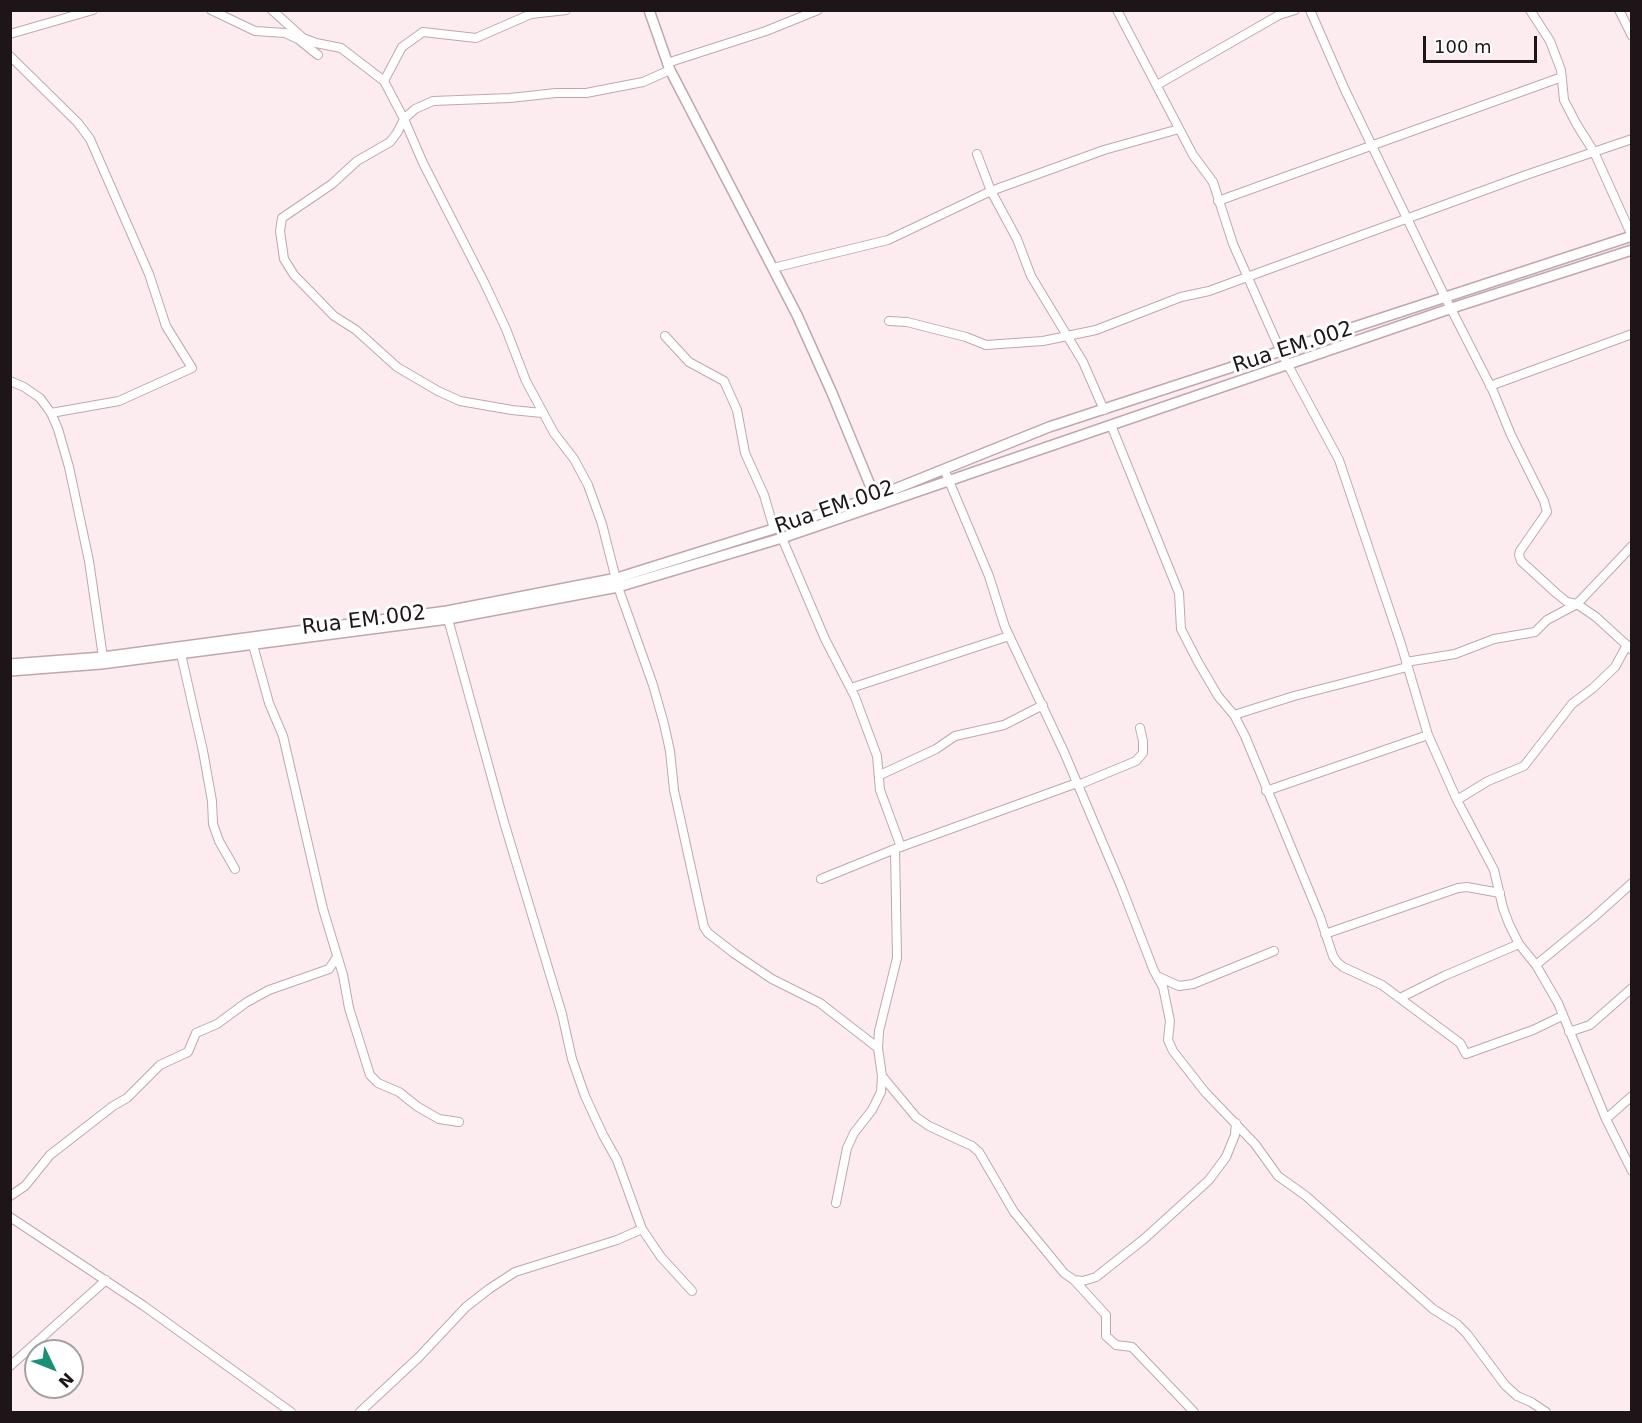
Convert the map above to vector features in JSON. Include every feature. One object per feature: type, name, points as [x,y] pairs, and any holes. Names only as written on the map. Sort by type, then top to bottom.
[{"type":"street","points":[[10,34],[93,10]]},
{"type":"street","points":[[211,10],[255,31],[285,33],[298,39],[318,55]]},
{"type":"street","points":[[272,10],[303,38],[341,48],[384,81],[494,302],[526,381],[542,413],[574,459],[588,485],[602,524],[617,583],[653,685],[664,724],[670,751],[674,790],[704,927],[708,933],[735,954],[772,979],[820,1003],[878,1048]]},
{"type":"street","points":[[384,81],[402,46],[423,32],[476,38],[531,14],[566,10]]},
{"type":"street","points":[[649,10],[669,67],[797,315],[874,496]]},
{"type":"street","points":[[542,413],[460,401],[412,377],[381,355],[356,330],[334,316],[294,275],[284,259],[279,231],[282,218],[332,184],[357,161],[390,142],[404,119],[415,109],[433,101],[586,93],[643,82],[669,67],[818,10]]},
{"type":"street","points":[[1118,10],[1193,155],[1213,182],[1233,244],[1281,352],[1316,420],[1332,444],[1428,735],[1457,800],[1494,870],[1503,908],[1519,944],[1536,965],[1558,1003],[1606,1119],[1631,1166]]},
{"type":"street","points":[[1157,85],[1279,15],[1295,10]]},
{"type":"street","points":[[1310,10],[1345,90],[1544,501],[1547,512],[1520,551],[1521,561],[1567,602],[1576,604],[1596,617],[1629,648],[1615,667],[1572,704],[1524,766],[1488,781],[1457,800]]},
{"type":"street","points":[[1530,10],[1550,41],[1561,70],[1563,100],[1594,152],[1631,236]]},
{"type":"street","points":[[1619,10],[1632,36]]},
{"type":"street","points":[[10,56],[78,123],[90,139],[149,274],[166,326],[192,368],[119,401],[51,413]]},
{"type":"street","points":[[1218,201],[1562,77]]},
{"type":"street","points":[[772,268],[888,240],[992,191],[1104,150],[1179,129]]},
{"type":"street","points":[[889,321],[907,322],[966,337],[986,345],[1043,341],[1096,330],[1181,297],[1209,291],[1632,139]]},
{"type":"street","points":[[977,154],[992,191],[1017,239],[1031,276],[1083,362],[1104,410]]},
{"type":"street","name":"Rua EM.002","points":[[10,663],[103,657],[447,611],[617,583],[874,496],[1049,427],[1631,236]]},
{"type":"street","name":"Rua EM.002","points":[[10,671],[101,664],[448,619],[617,583],[782,538],[1287,363],[1632,250]]},
{"type":"street","points":[[1490,386],[1632,334]]},
{"type":"street","points":[[665,336],[689,362],[724,381],[738,410],[745,453],[764,495],[774,529]]},
{"type":"street","points":[[10,381],[40,398],[51,413],[58,429],[69,467],[89,561],[103,657]]},
{"type":"street","points":[[1111,425],[1179,593],[1181,629],[1218,696],[1234,715],[1256,762],[1333,956],[1342,967],[1382,986],[1460,1042],[1466,1054],[1533,1030],[1563,1016]]},
{"type":"street","points":[[944,469],[989,576],[1010,636],[1078,784],[1163,987],[1170,1021],[1168,1040],[1173,1051],[1205,1092],[1255,1144],[1278,1176],[1306,1196],[1433,1309],[1457,1324],[1505,1385],[1517,1396],[1531,1402],[1546,1413]]},
{"type":"street","points":[[782,538],[825,639],[851,688],[877,756],[880,790],[898,848],[897,958],[879,1031],[881,1092],[872,1110],[854,1133],[847,1148],[836,1203]]},
{"type":"street","points":[[1234,715],[1406,664],[1455,654],[1494,639],[1535,632],[1547,620],[1576,604],[1632,546]]},
{"type":"street","points":[[448,619],[504,822],[562,1014],[572,1059],[585,1096],[617,1160],[642,1229],[661,1257],[692,1291]]},
{"type":"street","points":[[851,688],[1010,636]]},
{"type":"street","points":[[253,645],[269,703],[283,736],[322,909],[343,975],[349,1008],[370,1076],[439,1119],[459,1122]]},
{"type":"street","points":[[181,654],[203,751],[212,801],[213,824],[219,841],[235,869]]},
{"type":"street","points":[[880,775],[936,749],[956,736],[1004,725],[1043,705]]},
{"type":"street","points":[[821,879],[898,848],[1136,761],[1143,753],[1140,728]]},
{"type":"street","points":[[1266,791],[1428,735]]},
{"type":"street","points":[[1536,965],[1632,883]]},
{"type":"street","points":[[1325,934],[1458,888],[1467,887],[1500,893]]},
{"type":"street","points":[[1400,998],[1444,976],[1519,944]]},
{"type":"street","points":[[1157,977],[1179,986],[1193,984],[1274,951]]},
{"type":"street","points":[[10,1196],[25,1186],[50,1155],[113,1106],[127,1098],[160,1065],[188,1052],[196,1033],[217,1024],[247,1002],[269,990],[329,969],[337,957]]},
{"type":"street","points":[[1569,1032],[1590,1025],[1632,988]]},
{"type":"street","points":[[882,1076],[916,1117],[929,1126],[972,1146],[979,1152],[1014,1212],[1064,1273],[1074,1280],[1106,1315],[1106,1336],[1116,1345],[1132,1347],[1194,1413]]},
{"type":"street","points":[[1606,1119],[1632,1096]]},
{"type":"street","points":[[1074,1280],[1083,1281],[1096,1277],[1144,1239],[1209,1180],[1226,1157],[1235,1135],[1236,1123]]},
{"type":"street","points":[[10,1217],[106,1280],[291,1413]]},
{"type":"street","points":[[360,1413],[419,1357],[466,1307],[515,1272],[618,1240],[642,1229]]},
{"type":"street","points":[[10,1366],[106,1280]]}]
